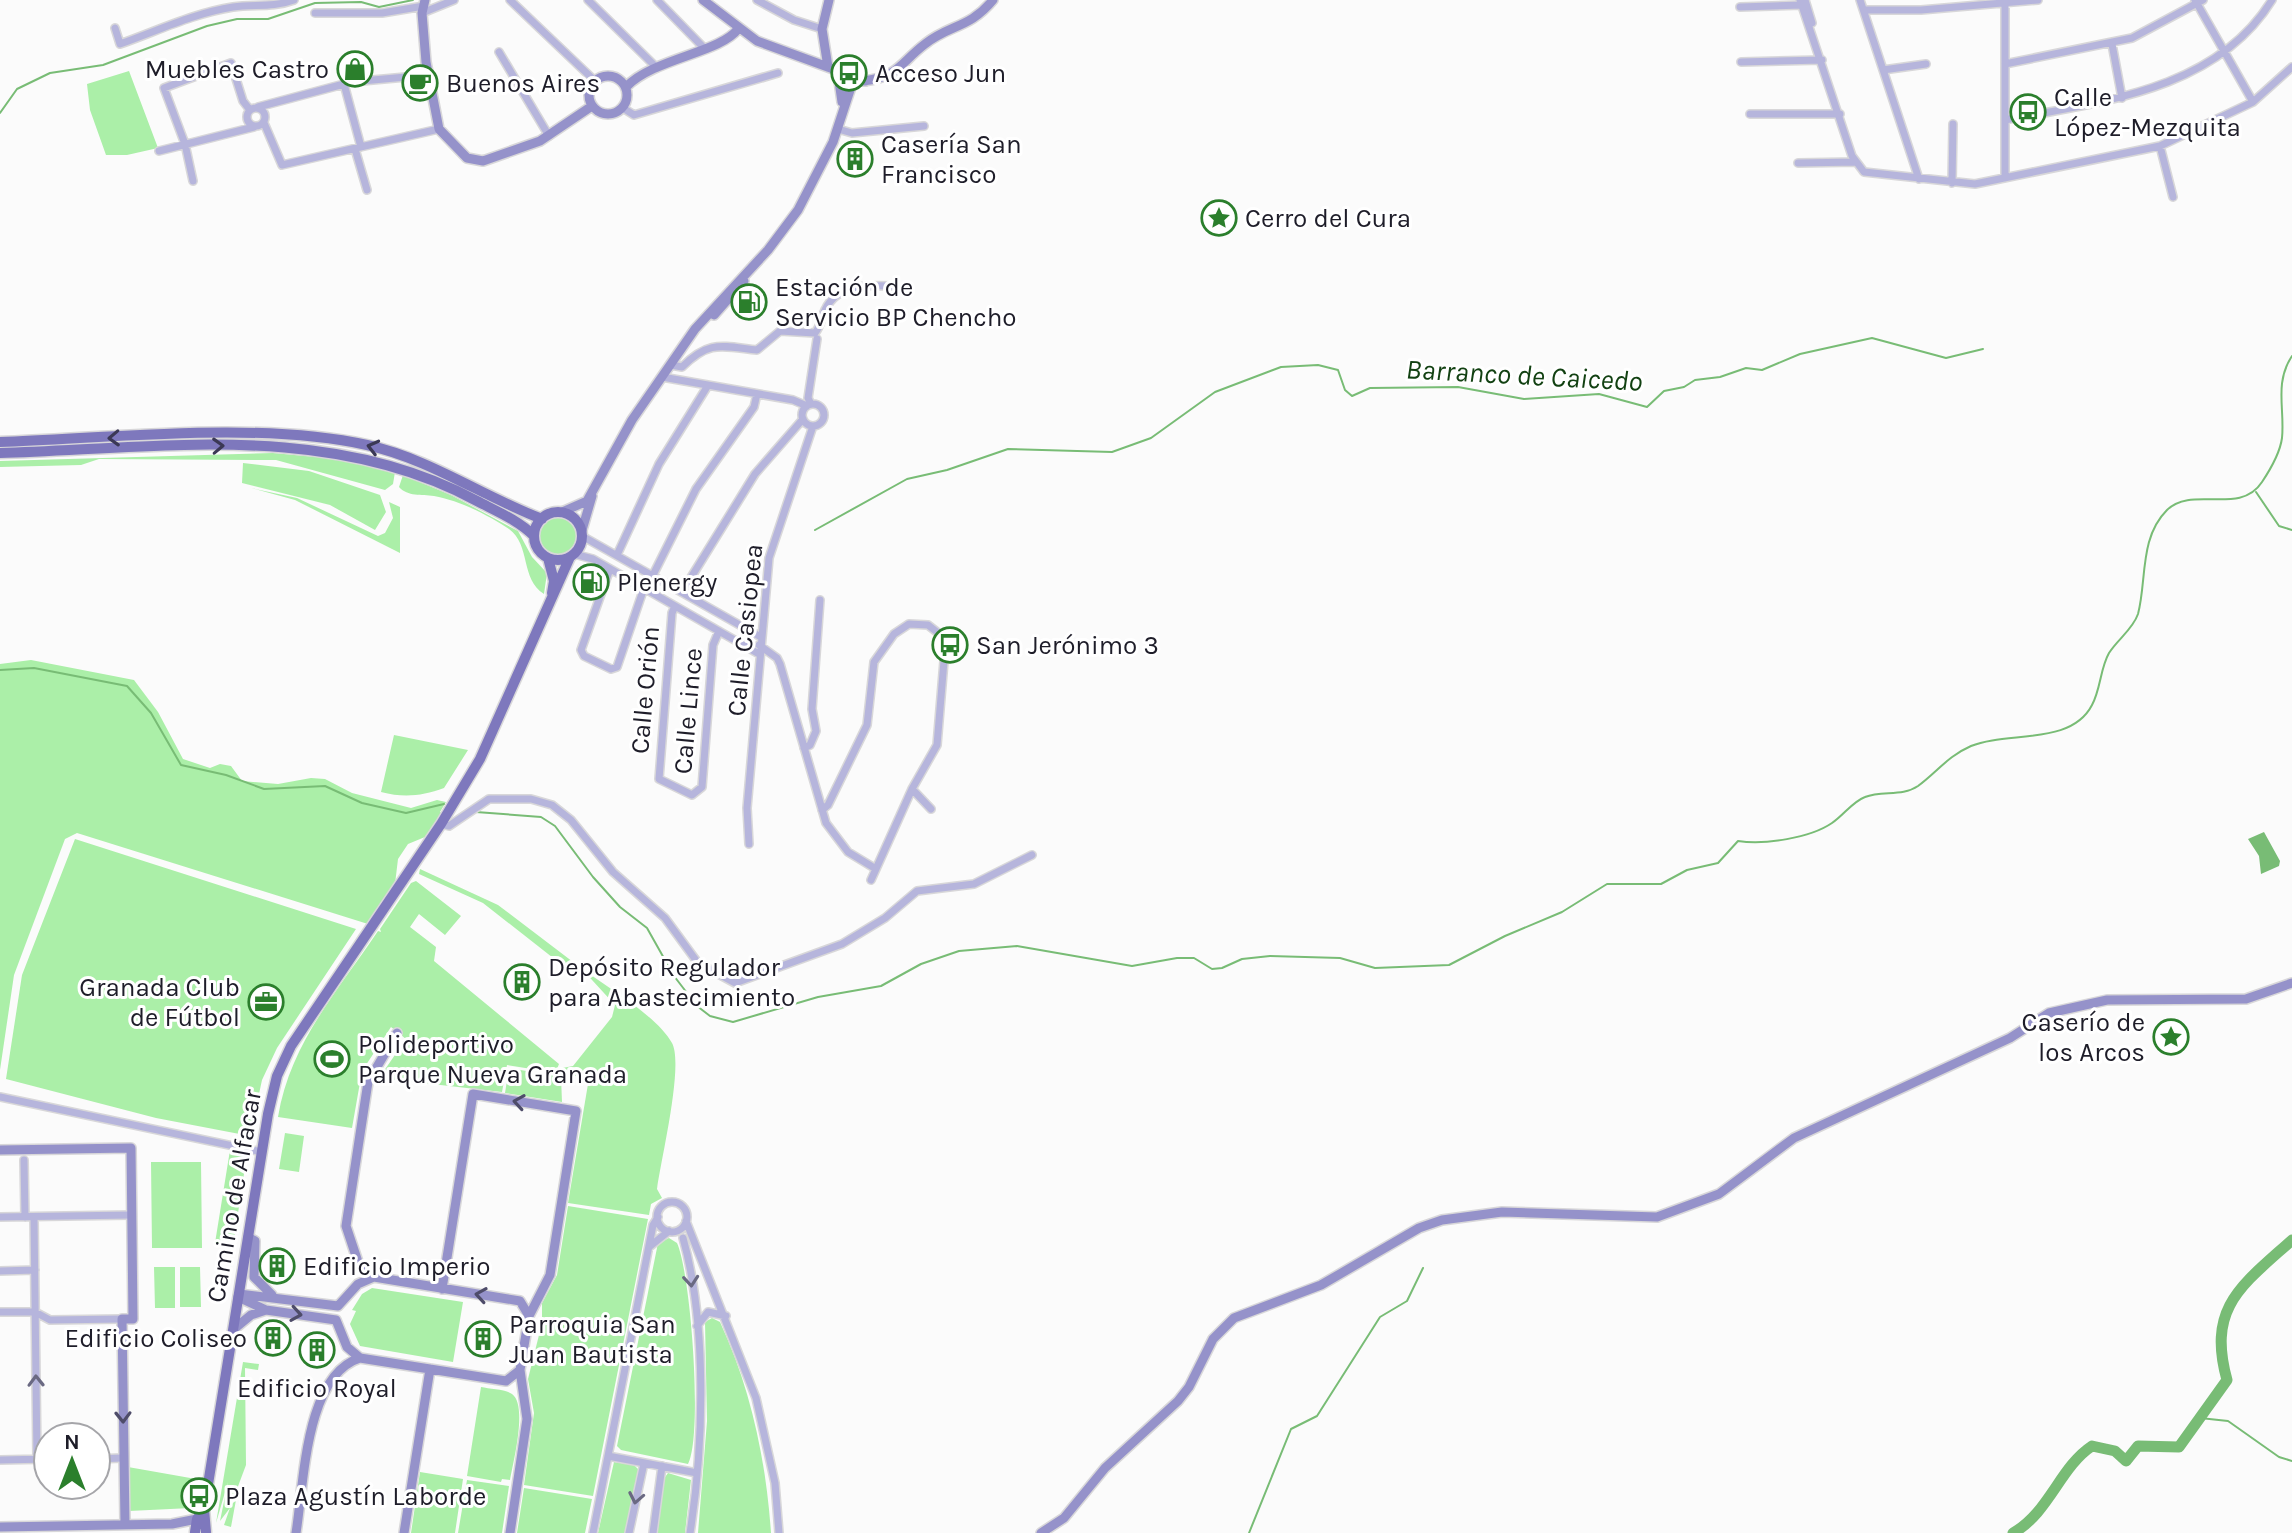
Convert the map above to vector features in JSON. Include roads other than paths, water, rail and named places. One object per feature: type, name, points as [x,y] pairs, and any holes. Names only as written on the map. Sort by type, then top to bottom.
[{"type":"main road","points":[[0,442],[223,435],[329,439],[410,458],[542,519],[562,512],[575,518],[582,533],[572,556],[548,558]]},
{"type":"main road","points":[[0,453],[226,446],[326,449],[362,456],[431,478],[519,523],[534,536],[538,549],[548,558],[554,581],[552,595]]},
{"type":"main road","points":[[534,536],[542,519]]},
{"type":"main road","name":"Camino de Alfacar","points":[[199,1526],[272,1093],[291,1046],[441,824],[490,740],[572,556]]},
{"type":"street","points":[[115,28],[120,44],[211,12],[235,7],[274,7],[294,0]]},
{"type":"street","points":[[315,13],[382,13],[454,0]]},
{"type":"street","points":[[510,0],[595,81]]},
{"type":"street","points":[[588,0],[653,64]]},
{"type":"street","points":[[657,0],[702,45]]},
{"type":"street","points":[[703,0],[757,41],[846,81],[866,81],[900,70],[924,44],[977,18],[993,0]]},
{"type":"street","points":[[757,0],[794,20],[822,29]]},
{"type":"street","points":[[828,67],[822,29],[829,0]]},
{"type":"street","points":[[1860,0],[1919,179]]},
{"type":"street","points":[[1917,0],[1921,10]]},
{"type":"street","points":[[1864,10],[1921,10],[2038,0]]},
{"type":"street","points":[[2005,120],[2122,98],[2160,86],[2225,53],[2249,32],[2272,0]]},
{"type":"street","points":[[1740,7],[1803,2],[1856,162],[1864,172],[1952,183],[1975,184],[2160,146],[2253,102],[2292,67]]},
{"type":"street","points":[[2005,64],[2112,44],[2153,30],[2198,2],[2253,102]]},
{"type":"street","points":[[2005,5],[2005,178]]},
{"type":"street","points":[[424,6],[428,75],[439,129],[465,156],[477,162],[549,136],[592,106]]},
{"type":"street","points":[[624,84],[653,64],[702,45],[735,26]]},
{"type":"street","points":[[2112,44],[2122,98]]},
{"type":"street","points":[[499,52],[549,136]]},
{"type":"street","points":[[1741,62],[1822,60]]},
{"type":"street","points":[[193,181],[185,144],[164,88],[231,63],[243,101],[263,112],[264,123],[282,165],[439,129]]},
{"type":"street","points":[[1883,70],[1926,64]]},
{"type":"street","points":[[816,65],[828,67],[846,81]]},
{"type":"street","points":[[624,84],[606,76],[595,81],[589,95],[592,106],[604,114],[623,108],[634,115],[778,73]]},
{"type":"street","points":[[351,82],[428,75]]},
{"type":"street","points":[[846,81],[838,129],[808,194],[739,288],[692,337],[622,436],[593,493],[582,533],[682,592],[777,658],[822,810],[839,843],[876,869]]},
{"type":"street","points":[[254,109],[344,84],[367,190]]},
{"type":"street","points":[[623,108],[624,84]]},
{"type":"street","points":[[254,109],[249,122],[254,127]]},
{"type":"street","points":[[1750,114],[1840,114]]},
{"type":"street","points":[[159,151],[264,123]]},
{"type":"street","points":[[1952,183],[1953,124]]},
{"type":"street","points":[[838,129],[852,133],[924,126]]},
{"type":"street","points":[[2160,146],[2173,197]]},
{"type":"street","points":[[1798,163],[1856,162]]},
{"type":"street","points":[[671,365],[682,367],[697,352],[713,345],[757,350],[780,331],[815,333],[830,301],[837,294],[871,285],[892,286]]},
{"type":"street","points":[[675,606],[755,474],[803,419],[809,405],[817,339]]},
{"type":"street","points":[[662,377],[821,407],[824,414],[822,421],[813,426],[803,419]]},
{"type":"street","points":[[617,555],[659,464],[707,387]]},
{"type":"street","points":[[653,575],[696,489],[754,407],[757,394]]},
{"type":"street","name":"Calle Casiopea","points":[[749,844],[747,808],[769,558],[813,426]]},
{"type":"street","points":[[562,512],[580,506],[593,493]]},
{"type":"street","points":[[593,559],[600,546]]},
{"type":"street","points":[[572,556],[593,559],[719,631],[759,645]]},
{"type":"street","points":[[610,569],[582,654],[614,669],[644,588]]},
{"type":"street","points":[[804,748],[810,745],[816,731],[812,709],[820,600]]},
{"type":"street","name":"Calle Orión","points":[[675,606],[659,779],[696,794]]},
{"type":"street","points":[[822,810],[867,725],[876,657],[898,630],[922,623],[942,636],[945,656],[939,737],[871,880]]},
{"type":"street","name":"Calle Lince","points":[[696,794],[702,787],[713,645],[719,631]]},
{"type":"street","points":[[912,789],[931,809]]},
{"type":"street","points":[[441,824],[449,826],[478,805],[499,798],[531,799],[561,811],[613,872],[665,918],[698,963],[735,983],[842,944],[885,918],[917,891],[974,884],[1032,855]]},
{"type":"street","points":[[1041,1533],[1064,1518],[1105,1468],[1178,1401],[1189,1387],[1213,1339],[1234,1318],[1321,1285],[1419,1228],[1442,1220],[1502,1212],[1657,1217],[1719,1194],[1794,1138],[2010,1038],[2049,1013],[2107,1000],[2246,999],[2292,983]]},
{"type":"street","points":[[358,1284],[359,1265],[346,1226],[365,1096],[373,1071],[397,1033]]},
{"type":"street","points":[[442,1289],[473,1094],[571,1110],[550,1275],[529,1316],[520,1370],[527,1419],[510,1533]]},
{"type":"street","points":[[0,1097],[262,1152]]},
{"type":"street","points":[[0,1150],[131,1148],[133,1319],[50,1320],[35,1312],[0,1312]]},
{"type":"street","points":[[24,1160],[35,1270],[36,1421]]},
{"type":"street","points":[[593,1533],[649,1247],[662,1207],[675,1203],[686,1211],[686,1221],[697,1253],[747,1369],[765,1432],[779,1533]]},
{"type":"street","points":[[0,1217],[131,1215]]},
{"type":"street","points":[[658,1217],[662,1228],[681,1234],[697,1253]]},
{"type":"street","points":[[686,1221],[681,1234],[697,1326],[700,1394],[697,1473],[690,1533]]},
{"type":"street","points":[[649,1247],[669,1231]]},
{"type":"street","points":[[248,1237],[255,1241],[254,1277],[272,1295]]},
{"type":"street","points":[[359,1265],[374,1277],[520,1301],[540,1291]]},
{"type":"street","points":[[0,1271],[35,1270]]},
{"type":"street","points":[[374,1277],[358,1284],[325,1311],[347,1347],[360,1358],[506,1381],[523,1395]]},
{"type":"street","points":[[272,1295],[333,1305],[341,1314],[331,1319],[266,1310],[239,1296],[272,1295]]},
{"type":"street","points":[[520,1301],[529,1316]]},
{"type":"street","points":[[234,1329],[251,1315],[266,1310]]},
{"type":"street","points":[[697,1326],[708,1312],[726,1316]]},
{"type":"street","points":[[122,1319],[125,1524]]},
{"type":"street","points":[[296,1533],[317,1405],[343,1366],[347,1347]]},
{"type":"street","points":[[343,1366],[360,1358]]},
{"type":"street","points":[[404,1533],[430,1369]]},
{"type":"street","points":[[506,1381],[520,1370]]},
{"type":"street","points":[[608,1456],[697,1473]]},
{"type":"street","points":[[112,1458],[122,1458]]},
{"type":"street","points":[[0,1460],[32,1459]]},
{"type":"street","points":[[629,1533],[644,1463]]},
{"type":"street","points":[[653,1533],[662,1466]]},
{"type":"street","points":[[0,1527],[80,1529],[125,1524],[199,1526]]},
{"type":"waterway","points":[[0,113],[17,89],[50,73],[103,65],[207,26],[237,19],[268,19],[315,3],[361,2],[379,7],[413,0]]},
{"type":"waterway","name":"Barranco de Caicedo","points":[[815,530],[907,479],[947,470],[1008,449],[1112,452],[1151,438],[1215,392],[1281,367],[1318,365],[1338,370],[1345,390],[1352,396],[1370,388],[1458,387],[1524,399],[1599,394],[1647,407],[1664,391],[1684,387],[1695,380],[1720,377],[1746,368],[1762,370],[1800,354],[1872,338],[1946,358],[1983,349]]},
{"type":"waterway","points":[[476,812],[541,817],[555,826],[620,907],[647,928],[674,976],[697,1006],[710,1016],[733,1022],[818,997],[881,986],[921,964],[959,951],[1017,946],[1132,966],[1194,958],[1212,969],[1242,959],[1270,956],[1340,958],[1375,968],[1449,965],[1505,936],[1562,912],[1607,884],[1661,884],[1687,870],[1718,863],[1738,841],[1774,841],[1812,833],[1832,823],[1865,797],[1918,786],[1949,759],[1971,746],[2054,732],[2082,718],[2095,699],[2109,653],[2138,614],[2148,546],[2158,521],[2177,503],[2229,499],[2253,492],[2268,472],[2281,444],[2283,376],[2292,356]]},
{"type":"waterway","points":[[2256,492],[2279,526],[2292,530]]},
{"type":"waterway","points":[[0,670],[34,668],[127,686],[151,713],[181,765],[226,775],[264,789],[325,786],[362,803],[406,813],[444,804]]},
{"type":"waterway","points":[[2013,1533],[2036,1514],[2071,1466],[2092,1446],[2115,1451],[2126,1461],[2138,1446],[2179,1447],[2227,1380],[2222,1334],[2225,1316],[2233,1300],[2244,1285],[2292,1240]]},
{"type":"waterway","points":[[1249,1533],[1291,1429],[1317,1416],[1380,1317],[1407,1301],[1423,1268]]},
{"type":"waterway","points":[[2200,1418],[2228,1421],[2279,1457],[2292,1461]]},
{"type":"place","name":"Muebles Castro","points":[[355,69]]},
{"type":"place","name":"Acceso Jun","points":[[849,73]]},
{"type":"place","name":"Buenos Aires","points":[[420,83]]},
{"type":"place","name":"Calle López-Mezquita","points":[[2028,112]]},
{"type":"place","name":"Casería San Francisco","points":[[855,159]]},
{"type":"place","name":"Cerro del Cura","points":[[1219,218]]},
{"type":"place","name":"Estación de Servicio BP Chencho","points":[[749,302]]},
{"type":"place","name":"Plenergy","points":[[591,582]]},
{"type":"place","name":"San Jerónimo 3","points":[[950,645]]},
{"type":"place","name":"Depósito Regulador para Abastecimiento","points":[[522,982]]},
{"type":"place","name":"Granada Club de Fútbol","points":[[266,1002]]},
{"type":"place","name":"Caserío de los Arcos","points":[[2171,1037]]},
{"type":"place","name":"Polideportivo Parque Nueva Granada","points":[[332,1059]]},
{"type":"place","name":"Edificio Imperio","points":[[277,1266]]},
{"type":"place","name":"Edificio Coliseo","points":[[273,1338]]},
{"type":"place","name":"Parroquia San Juan Bautista","points":[[483,1339]]},
{"type":"place","name":"Edificio Royal","points":[[317,1350]]},
{"type":"place","name":"Plaza Agustín Laborde","points":[[199,1496]]}]
